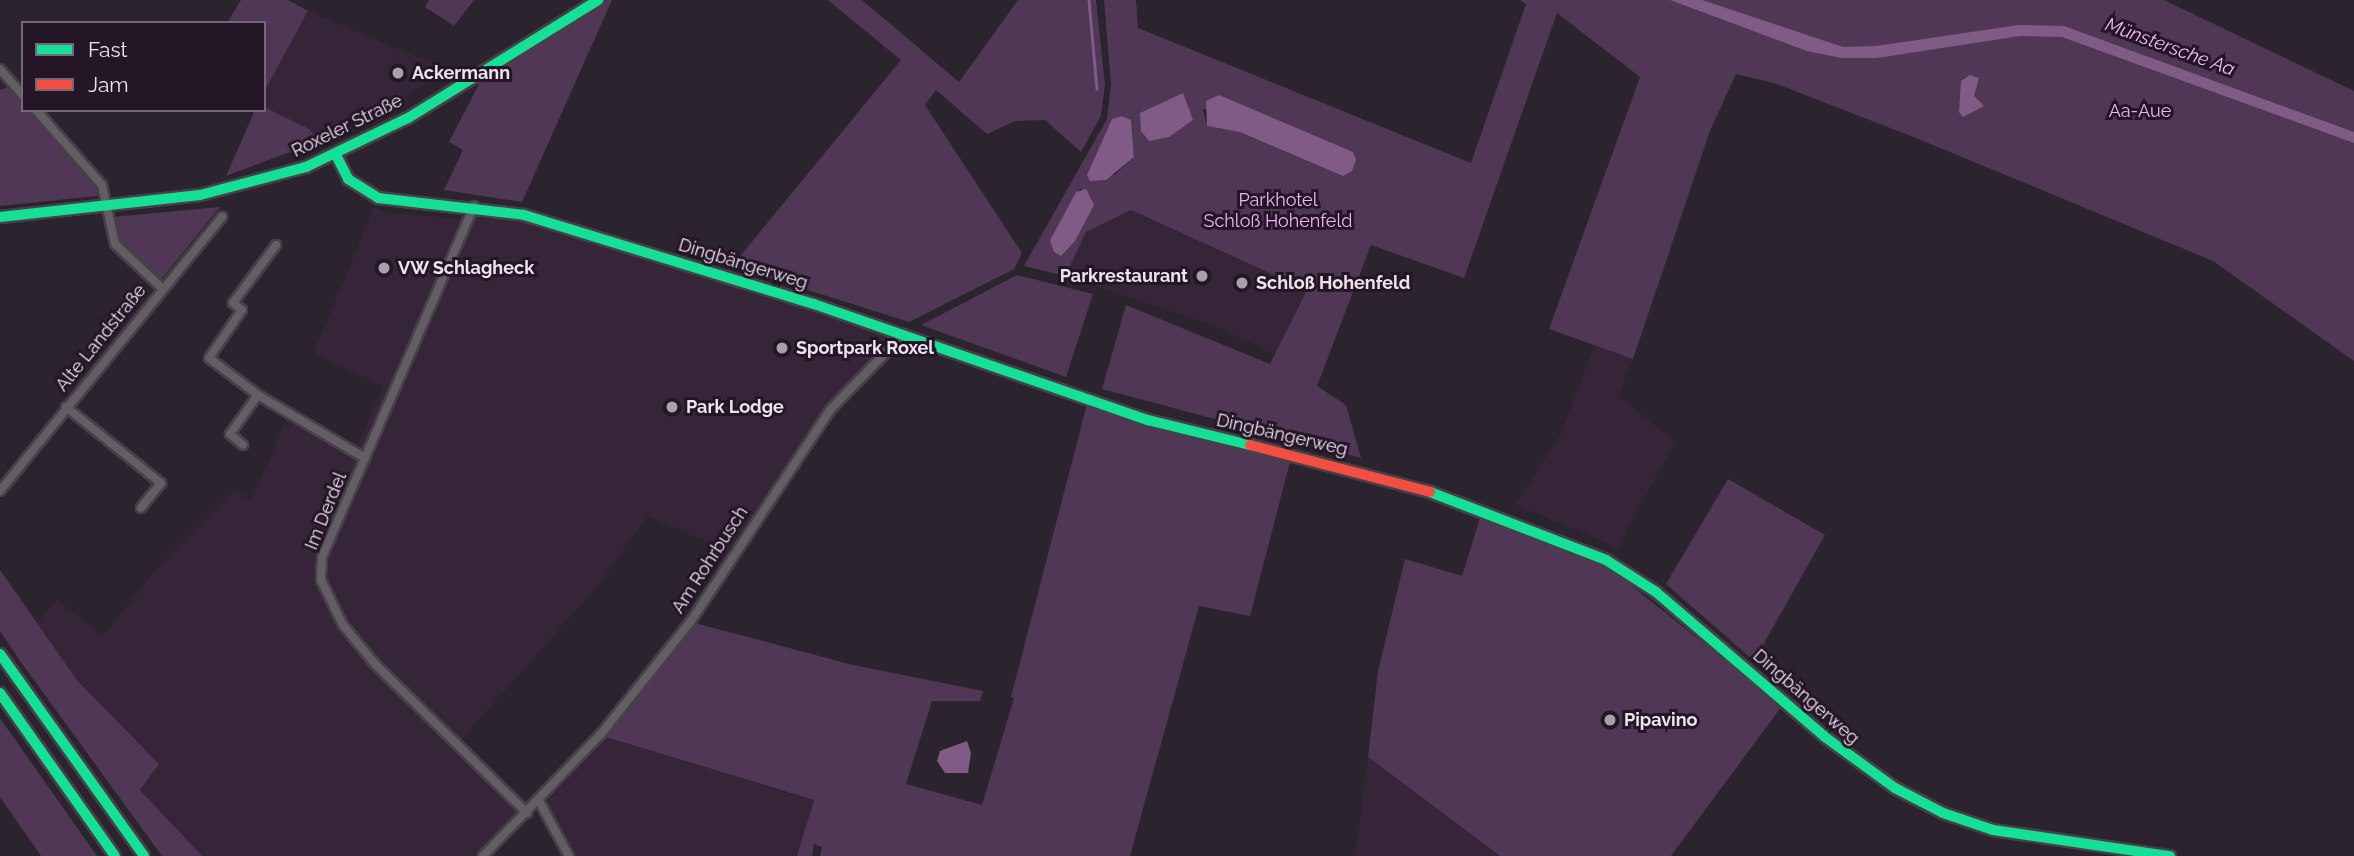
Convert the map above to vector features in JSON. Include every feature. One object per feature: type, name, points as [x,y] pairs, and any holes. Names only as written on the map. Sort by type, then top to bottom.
[{"type":"main road","name":"Roxeler Straße","points":[[0,217],[237,188],[337,155],[429,105],[598,0]]},
{"type":"main road","name":"Dingbängerweg","points":[[337,155],[348,178],[378,198],[474,206],[524,215],[904,334],[1148,420],[1401,482],[1522,524],[1606,560],[1657,592],[1825,737],[1895,788],[1943,813],[1993,830],[2170,856]]},
{"type":"main road","points":[[0,654],[144,856]]},
{"type":"main road","points":[[0,692],[116,856]]},
{"type":"street","points":[[0,69],[21,93]]},
{"type":"street","name":"Alte Landstraße","points":[[38,112],[103,185],[115,244],[161,288]]},
{"type":"street","name":"Im Derdel","points":[[474,206],[322,558],[321,580],[343,625],[375,664],[527,813]]},
{"type":"street","name":"Alte Landstraße","points":[[0,491],[161,288],[222,217]]},
{"type":"street","points":[[276,246],[233,303],[242,310],[209,358],[258,395],[365,458]]},
{"type":"street","name":"Am Rohrbusch","points":[[483,856],[601,734],[691,621],[830,410],[904,334]]},
{"type":"street","points":[[243,445],[230,434],[258,395]]},
{"type":"street","name":"Alte Landstraße","points":[[66,408],[161,483],[141,509]]},
{"type":"street","points":[[539,801],[569,856]]},
{"type":"shaded area","points":[[1670,0],[1702,0],[1843,47],[1876,46],[2019,25],[2064,26],[2354,132],[2354,143],[2062,37],[2020,36],[1877,58],[1842,58],[1807,51]]},
{"type":"shaded area","points":[[308,11],[451,70],[320,141],[309,129],[266,108],[266,88]]},
{"type":"shaded area","points":[[1970,75],[1979,78],[1974,96],[1984,106],[1963,117],[1959,112],[1961,81]]},
{"type":"shaded area","points":[[1183,93],[1193,120],[1169,137],[1149,141],[1141,131],[1140,113]]},
{"type":"shaded area","points":[[1219,95],[1353,152],[1356,160],[1352,171],[1343,176],[1240,132],[1207,126],[1206,101]]},
{"type":"shaded area","points":[[1121,116],[1131,120],[1134,157],[1106,180],[1090,181],[1087,175],[1112,119]]},
{"type":"shaded area","points":[[1086,189],[1094,205],[1075,241],[1061,256],[1054,252],[1050,240],[1076,192]]},
{"type":"shaded area","points":[[374,207],[388,213],[469,219],[496,213],[895,336],[832,400],[728,551],[648,516],[599,584],[454,748],[520,813],[476,856],[202,856],[140,790],[159,763],[77,680],[38,622],[57,600],[103,635],[167,557],[235,489],[251,501],[291,409],[357,446],[383,386],[314,353]]},
{"type":"shaded area","points":[[1131,210],[1307,289],[1275,355],[1211,324],[1065,276],[1085,232]]},
{"type":"shaded area","points":[[1594,346],[1633,359],[1618,396],[1675,441],[1618,548],[1515,504],[1561,434]]},
{"type":"shaded area","points":[[606,737],[814,801],[797,856],[574,856],[545,804]]},
{"type":"shaded area","points":[[967,741],[971,753],[968,773],[945,773],[937,761],[940,751]]},
{"type":"shaded area","points":[[1368,757],[1500,856],[1355,856]]},
{"type":"green space","points":[[241,0],[288,0],[308,11],[266,88],[266,21],[228,21]]},
{"type":"green space","points":[[429,0],[474,0],[454,26],[425,7]]},
{"type":"green space","points":[[607,0],[612,0],[522,202],[444,190],[463,150],[449,142],[480,82]]},
{"type":"green space","points":[[828,0],[862,0],[959,82],[1018,0],[1096,0],[1105,85],[1101,116],[1081,152],[1045,120],[1015,121],[987,134],[936,90],[925,105],[1022,253],[1014,269],[909,322],[732,266],[901,60]]},
{"type":"green space","points":[[1104,0],[1136,0],[1138,28],[1471,163],[1526,4],[1520,0],[2164,0],[2354,91],[2354,361],[2213,261],[1916,138],[1774,83],[1736,74],[1710,131],[1633,359],[1549,329],[1640,77],[1557,13],[1464,278],[1371,245],[1317,386],[1346,405],[1361,458],[1102,389],[1126,305],[1270,364],[1307,290],[1131,210],[1086,232],[1065,276],[1024,266],[1107,119],[1111,84]],"holes":[[[1203,109],[1294,129],[1353,152],[1207,126]],[[1120,116],[1131,121],[1134,157],[1114,175],[1096,157],[1112,119]],[[1081,189],[1094,205],[1050,240],[1076,192]]]},
{"type":"green space","points":[[8,87],[21,100],[21,112],[32,112],[107,195],[0,206],[0,90]]},
{"type":"green space","points":[[266,108],[309,129],[320,141],[226,176],[254,112],[266,112]]},
{"type":"green space","points":[[220,207],[161,280],[121,244],[112,217]]},
{"type":"green space","points":[[1017,275],[1093,294],[1066,377],[921,325]]},
{"type":"green space","points":[[1087,404],[1291,458],[1250,616],[1199,606],[1130,856],[820,856],[822,847],[814,844],[812,856],[797,856],[814,800],[606,737],[695,623],[853,665],[983,691],[980,701],[932,701],[906,784],[982,805],[1014,698],[1011,697]]},
{"type":"green space","points":[[1728,479],[1825,535],[1754,661],[1666,584]]},
{"type":"green space","points":[[1481,515],[1602,562],[1782,706],[1671,856],[1500,856],[1368,757],[1378,671],[1405,559],[1462,576]]},
{"type":"green space","points":[[0,570],[77,680],[159,764],[140,790],[202,856],[162,856],[18,658],[0,631]]},
{"type":"green space","points":[[0,718],[97,856],[41,856],[0,797]]},
{"type":"waterway","points":[[1089,0],[1097,89]]},
{"type":"traffic: fast","points":[[0,217],[200,195],[306,167],[408,118],[598,0]]},
{"type":"traffic: fast","points":[[336,155],[348,179],[378,198],[524,215],[814,304],[1148,420],[1250,445]]},
{"type":"traffic: fast","points":[[1430,492],[1606,560],[1656,592],[1825,737],[1895,788],[1943,813],[1993,830],[2170,856]]},
{"type":"traffic: fast","points":[[0,654],[144,856]]},
{"type":"traffic: fast","points":[[0,693],[115,856]]},
{"type":"traffic: jam","points":[[1250,445],[1430,492]]},
{"type":"place","name":"Ackermann","points":[[398,73]]},
{"type":"place","name":"VW Schlagheck","points":[[384,268]]},
{"type":"place","name":"Parkrestaurant","points":[[1202,276]]},
{"type":"place","name":"Schloß Hohenfeld","points":[[1242,283]]},
{"type":"place","name":"Sportpark Roxel","points":[[782,348]]},
{"type":"place","name":"Park Lodge","points":[[672,407]]},
{"type":"place","name":"Pipavino","points":[[1610,720]]},
{"type":"water label","name":"Münstersche Aa","points":[[2170,47]]},
{"type":"park label","name":"Aa-Aue","points":[[2140,111]]},
{"type":"park label","name":"Parkhotel Schloß Hohenfeld","points":[[1278,211]]}]
